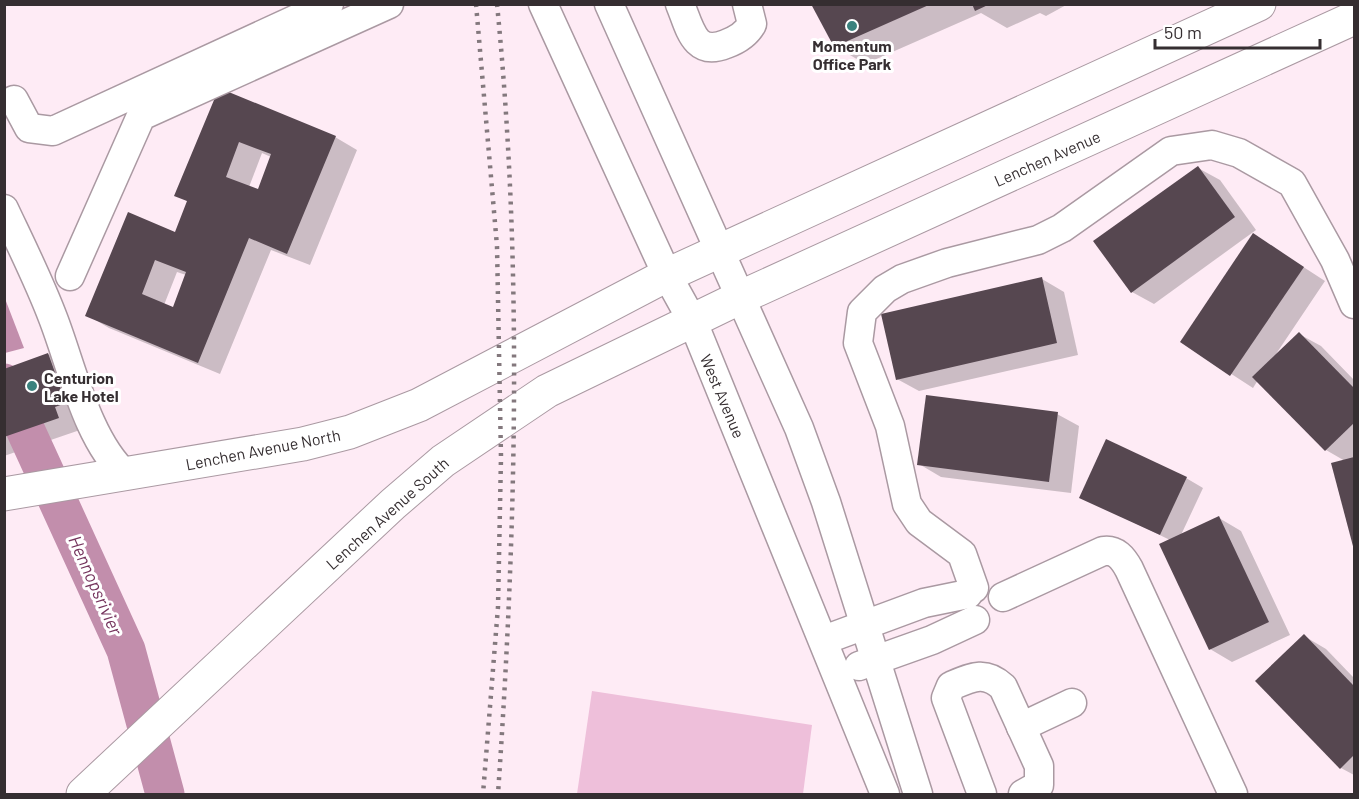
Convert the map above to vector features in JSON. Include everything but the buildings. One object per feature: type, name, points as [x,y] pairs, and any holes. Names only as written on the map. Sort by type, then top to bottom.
[{"type":"main road","points":[[668,275],[1259,4]]},
{"type":"main road","name":"Lenchen Avenue","points":[[740,298],[1354,18]]},
{"type":"main road","name":"Lenchen Avenue North","points":[[4,494],[303,444],[350,432],[419,405],[668,275]]},
{"type":"main road","name":"Lenchen Avenue South","points":[[83,795],[384,512],[443,461],[547,391],[740,298]]},
{"type":"street","points":[[14,100],[29,128],[53,131],[329,4]]},
{"type":"street","points":[[70,276],[141,116],[148,110],[389,4]]},
{"type":"street","name":"West Avenue","points":[[543,4],[668,275],[693,322],[825,640],[885,795]]},
{"type":"street","points":[[609,4],[718,252],[799,428],[826,502],[918,795]]},
{"type":"street","points":[[680,4],[696,41],[705,48],[716,48],[748,32],[752,24],[747,4]]},
{"type":"street","points":[[972,600],[962,554],[919,522],[907,504],[890,426],[858,343],[862,312],[885,289],[902,279],[947,263],[1038,240],[1062,228],[1171,151],[1212,145],[1239,153],[1292,183],[1335,260],[1354,304]]},
{"type":"street","points":[[4,209],[52,316],[98,438],[122,476]]},
{"type":"street","points":[[837,674],[932,640],[988,584],[997,589],[1003,597],[1103,551],[1113,551],[1129,569],[1233,795]]},
{"type":"street","points":[[825,640],[924,603],[972,600]]},
{"type":"street","points":[[982,795],[947,705],[948,690],[975,676],[994,678],[1004,687],[1039,766],[1041,776],[1039,785],[1023,795]]},
{"type":"street","points":[[1021,727],[1072,703]]},
{"type":"shaded area","points":[[4,296],[24,348],[5,353],[4,353]]},
{"type":"shaded area","points":[[592,691],[812,725],[803,794],[577,794]]},
{"type":"waterway","name":"Hennopsrivier","points":[[4,383],[126,650],[165,794]]},
{"type":"railway","points":[[476,4],[497,246],[501,457],[498,607],[483,794]]},
{"type":"railway","points":[[497,4],[511,201],[514,399],[509,597],[498,794]]},
{"type":"place","name":"Momentum Office Park","points":[[852,26]]},
{"type":"place","name":"Centurion Lake Hotel","points":[[32,386]]}]
